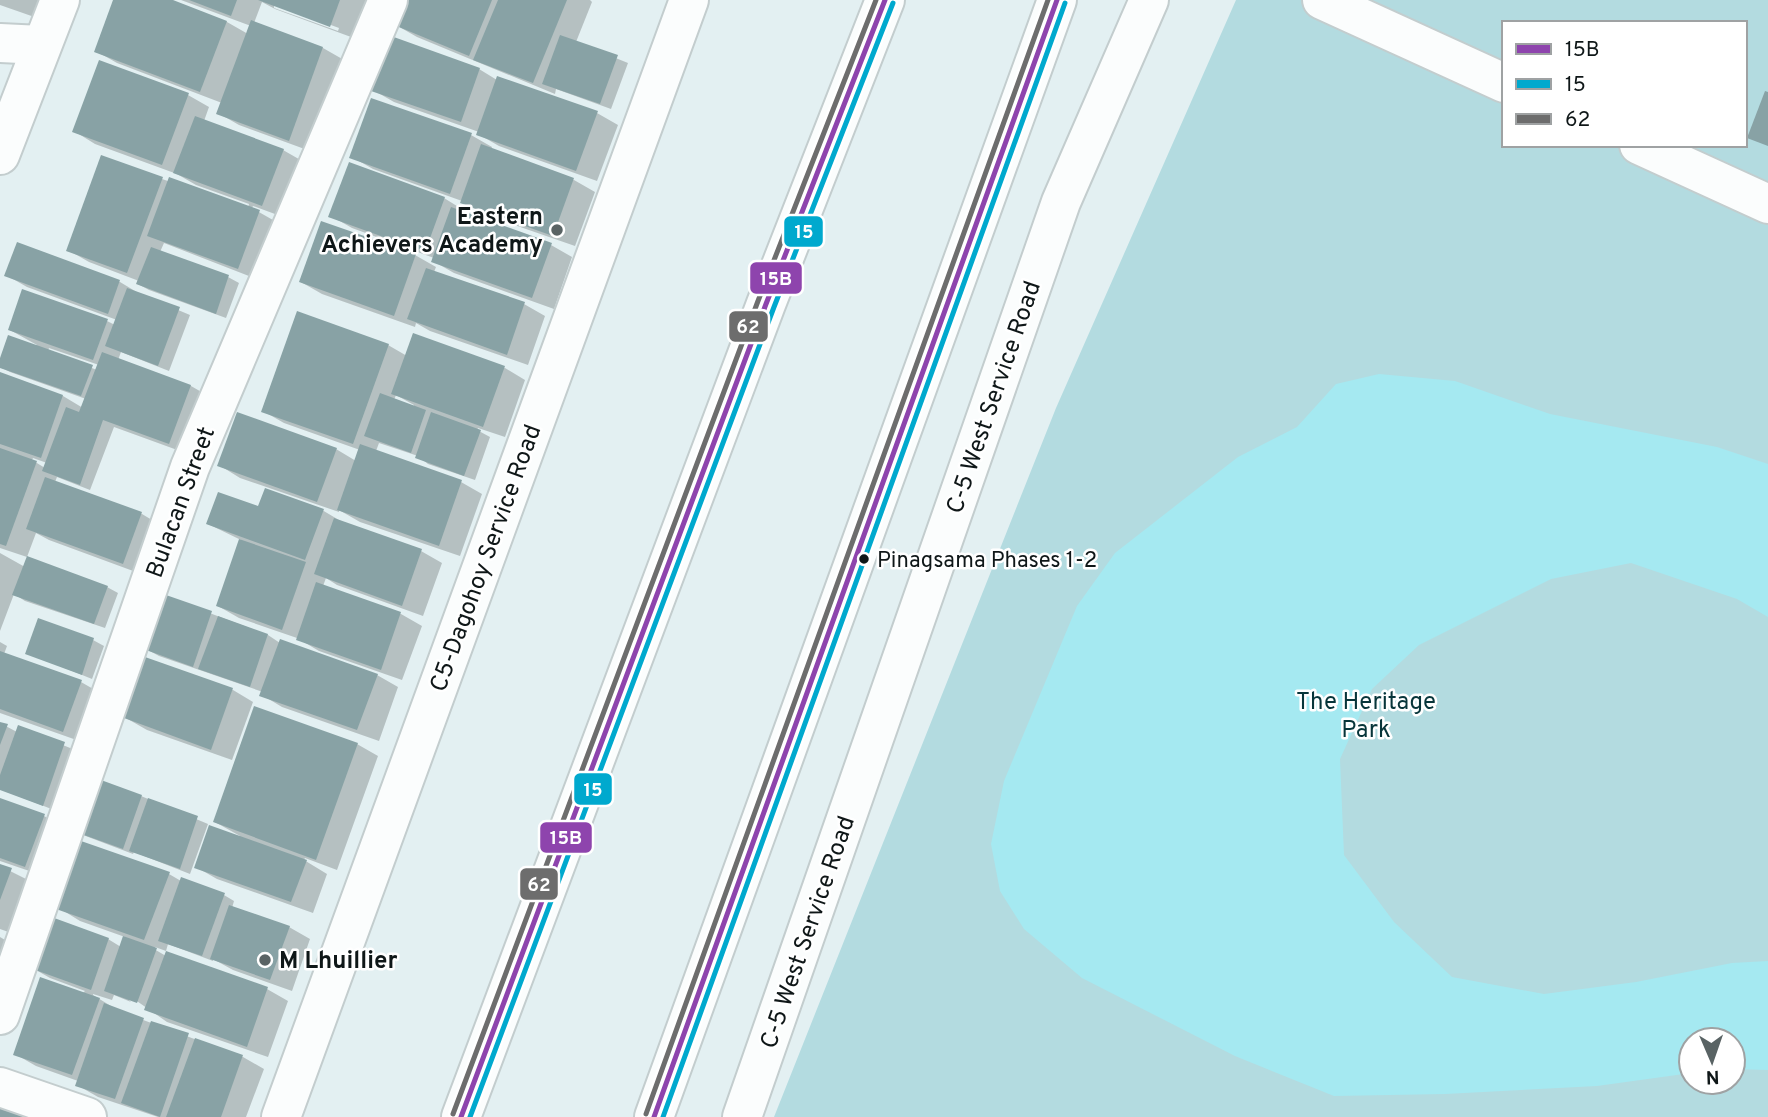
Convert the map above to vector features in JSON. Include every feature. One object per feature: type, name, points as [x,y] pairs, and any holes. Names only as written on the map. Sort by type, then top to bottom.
[{"type":"main road","points":[[0,155],[60,0]]},
{"type":"main road","name":"Bulacan Street","points":[[0,1015],[191,467],[388,0]]},
{"type":"main road","name":"C5-Dagohoy Service Road","points":[[281,1117],[689,0]]},
{"type":"main road","points":[[461,1117],[766,304],[885,0]]},
{"type":"main road","points":[[654,1117],[1056,0]]},
{"type":"main road","name":"C-5 West Service Road","points":[[742,1117],[1061,202],[1149,0]]},
{"type":"main road","points":[[1322,0],[1502,82]]},
{"type":"main road","points":[[0,43],[41,45]]},
{"type":"main road","points":[[1643,147],[1768,204]]},
{"type":"main road","points":[[0,1087],[88,1117]]},
{"type":"green space","name":"The Heritage Park","points":[[1236,0],[1768,0],[1768,1117],[774,1117],[1056,408]]},
{"type":"shaded area","points":[[1379,374],[1455,381],[1550,414],[1717,447],[1768,464],[1768,617],[1737,599],[1631,563],[1551,579],[1419,645],[1372,689],[1340,759],[1344,855],[1394,922],[1452,977],[1544,994],[1636,982],[1732,963],[1768,961],[1768,1070],[1747,1069],[1747,1026],[1677,1026],[1677,1075],[1597,1086],[1445,1094],[1334,1096],[1235,1056],[1082,978],[1024,929],[1000,891],[991,844],[1004,781],[1077,606],[1115,553],[1238,457],[1297,427],[1336,384]]},
{"type":"building","points":[[113,0],[173,0],[227,21],[200,92],[94,52]]},
{"type":"building","points":[[189,0],[237,0],[231,16]]},
{"type":"building","points":[[258,0],[340,0],[330,27]]},
{"type":"building","points":[[404,0],[492,0],[469,56],[394,25]]},
{"type":"building","points":[[498,0],[567,0],[533,83],[473,60]]},
{"type":"building","points":[[251,20],[323,47],[289,141],[216,114]]},
{"type":"building","points":[[560,35],[618,55],[600,104],[542,84]]},
{"type":"building","points":[[391,36],[480,68],[461,122],[371,91]]},
{"type":"building","points":[[99,60],[189,93],[162,165],[72,132]]},
{"type":"building","points":[[497,76],[598,111],[576,171],[476,135]]},
{"type":"building","points":[[1765,91],[1768,92],[1768,146],[1747,138]]},
{"type":"building","points":[[371,98],[472,133],[450,194],[349,158]]},
{"type":"building","points":[[195,116],[284,149],[262,206],[173,173]]},
{"type":"building","points":[[481,144],[574,178],[553,236],[460,203]]},
{"type":"building","points":[[101,155],[163,177],[127,273],[66,251]]},
{"type":"building","points":[[349,162],[445,197],[425,252],[328,217]]},
{"type":"building","points":[[169,177],[260,210],[238,269],[147,236]]},
{"type":"building","points":[[451,207],[552,243],[532,298],[431,262]]},
{"type":"building","points":[[321,221],[416,254],[394,316],[299,282]]},
{"type":"building","points":[[17,242],[120,280],[108,314],[4,276]]},
{"type":"building","points":[[151,247],[229,275],[216,314],[136,284]]},
{"type":"building","points":[[426,268],[525,302],[507,355],[407,319]]},
{"type":"building","points":[[127,288],[180,307],[158,366],[105,346]]},
{"type":"building","points":[[22,289],[108,319],[93,360],[8,330]]},
{"type":"building","points":[[297,311],[389,344],[353,444],[261,412]]},
{"type":"building","points":[[413,333],[505,366],[483,427],[391,394]]},
{"type":"building","points":[[8,335],[93,365],[81,396],[0,368],[0,358]]},
{"type":"building","points":[[102,352],[191,385],[169,444],[103,420],[80,485],[42,471],[66,407],[79,412]]},
{"type":"building","points":[[0,372],[63,395],[41,458],[0,444]]},
{"type":"building","points":[[380,393],[426,410],[411,453],[364,436]]},
{"type":"building","points":[[237,412],[337,448],[317,502],[217,466]]},
{"type":"building","points":[[431,412],[481,430],[464,476],[415,458]]},
{"type":"building","points":[[360,444],[462,480],[439,546],[337,510]]},
{"type":"building","points":[[0,448],[37,461],[6,546],[0,544]]},
{"type":"building","points":[[45,477],[142,512],[123,564],[26,529]]},
{"type":"building","points":[[265,488],[324,509],[305,560],[206,524],[218,492],[258,506]]},
{"type":"building","points":[[334,518],[422,549],[402,606],[314,574]]},
{"type":"building","points":[[239,539],[306,562],[282,630],[216,606]]},
{"type":"building","points":[[27,556],[108,586],[94,624],[12,595]]},
{"type":"building","points":[[316,582],[401,612],[381,670],[296,640]]},
{"type":"building","points":[[166,595],[212,611],[193,667],[146,650]]},
{"type":"building","points":[[218,616],[268,634],[250,687],[198,669]]},
{"type":"building","points":[[38,618],[94,638],[82,675],[25,654]]},
{"type":"building","points":[[280,639],[378,674],[357,730],[259,696]]},
{"type":"building","points":[[0,651],[82,680],[63,732],[0,709]]},
{"type":"building","points":[[145,657],[233,688],[211,750],[124,718]]},
{"type":"building","points":[[254,706],[358,743],[316,860],[213,822]]},
{"type":"building","points":[[0,722],[8,724],[0,745]]},
{"type":"building","points":[[18,725],[65,742],[43,806],[0,790],[0,775]]},
{"type":"building","points":[[90,776],[142,795],[123,849],[70,830]]},
{"type":"building","points":[[0,798],[45,814],[25,867],[0,858]]},
{"type":"building","points":[[148,798],[198,816],[180,869],[129,851]]},
{"type":"building","points":[[209,825],[307,860],[291,902],[194,868]]},
{"type":"building","points":[[81,841],[170,872],[144,940],[56,909]]},
{"type":"building","points":[[0,864],[12,868],[0,900]]},
{"type":"building","points":[[181,877],[225,893],[202,956],[158,941]]},
{"type":"building","points":[[229,905],[290,926],[270,980],[210,959]]},
{"type":"building","points":[[46,915],[109,938],[91,990],[27,967]]},
{"type":"building","points":[[123,936],[157,948],[137,1003],[104,991]]},
{"type":"building","points":[[166,951],[268,987],[247,1047],[144,1010]]},
{"type":"building","points":[[40,977],[100,998],[72,1075],[13,1055]]},
{"type":"building","points":[[104,1003],[144,1018],[115,1099],[75,1086]]},
{"type":"building","points":[[151,1021],[189,1033],[160,1117],[121,1103]]},
{"type":"building","points":[[195,1038],[243,1055],[221,1117],[166,1117]]},
{"type":"building","points":[[0,1103],[37,1117],[0,1117]]},
{"type":"transit line","name":"62","points":[[453,1114],[758,301],[876,0]]},
{"type":"transit line","name":"15B","points":[[461,1117],[766,304],[885,0]]},
{"type":"transit line","name":"62","points":[[646,1114],[1048,0]]},
{"type":"transit line","name":"15B","points":[[654,1117],[1057,0]]},
{"type":"transit line","name":"15","points":[[470,1117],[774,307],[893,3]]},
{"type":"transit line","name":"15","points":[[663,1117],[1065,3]]},
{"type":"place","name":"Eastern Achievers Academy","points":[[557,230]]},
{"type":"place","name":"Pinagsama Phases 1-2","points":[[864,559]]},
{"type":"place","name":"M Lhuillier","points":[[265,960]]}]
